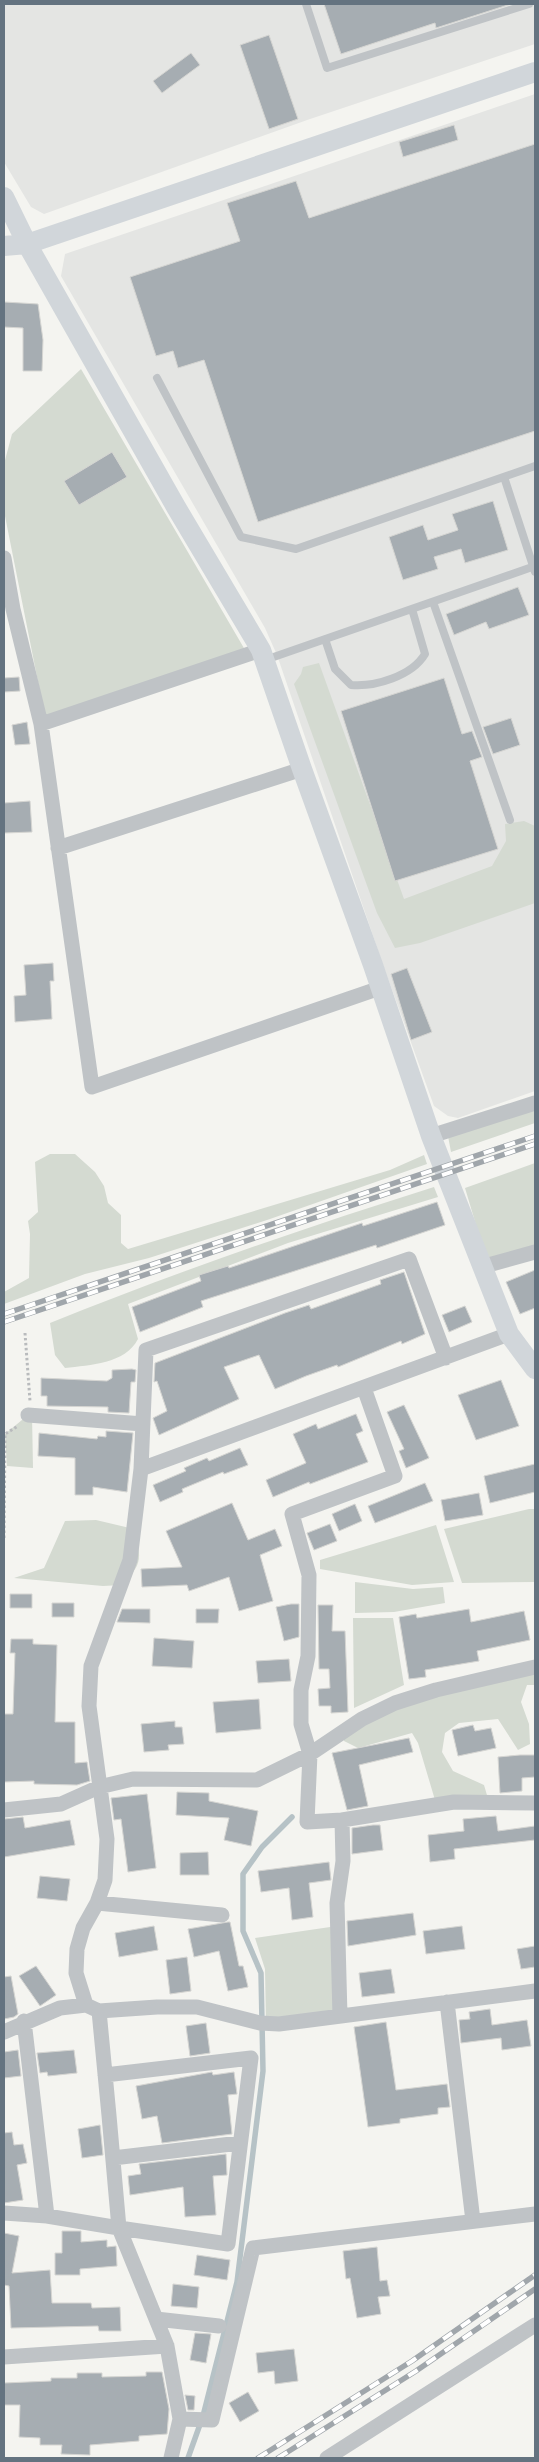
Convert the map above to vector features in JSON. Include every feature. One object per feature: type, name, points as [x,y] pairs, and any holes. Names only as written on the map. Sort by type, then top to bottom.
[{"type":"street","points":[[4,246],[27,244],[535,72]]},
{"type":"street","points":[[4,197],[27,244],[176,507],[263,655],[373,965],[431,1136],[509,1334],[535,1369]]},
{"type":"street","points":[[4,558],[8,613],[40,724],[92,1087],[380,988]]},
{"type":"street","points":[[40,724],[263,655]]},
{"type":"street","points":[[58,848],[302,769]]},
{"type":"street","points":[[431,1136],[535,1102]]},
{"type":"street","points":[[481,1267],[535,1252]]},
{"type":"street","points":[[172,2458],[180,2419],[167,2346],[119,2228],[105,2075],[92,2008],[76,1972],[77,1949],[82,1928],[97,1903],[105,1880],[107,1840],[88,1706],[91,1666],[130,1560],[141,1469],[146,1350],[409,1259],[446,1358]]},
{"type":"street","points":[[141,1469],[509,1334]]},
{"type":"street","points":[[364,1388],[395,1476],[292,1514],[309,1575],[308,1656],[300,1690],[301,1724],[310,1754],[306,1822],[342,1820],[454,1802],[535,1803]]},
{"type":"street","points":[[28,1415],[143,1424]]},
{"type":"street","points":[[4,1810],[60,1804],[99,1787],[133,1779],[258,1780],[310,1754],[356,1723],[395,1703],[436,1690],[535,1667]]},
{"type":"street","points":[[340,2016],[336,1903],[342,1861],[342,1820]]},
{"type":"street","points":[[97,1903],[222,1915]]},
{"type":"street","points":[[4,2032],[24,2021],[60,2008],[197,2007],[260,2022],[279,2024],[535,1991]]},
{"type":"street","points":[[447,2002],[473,2221]]},
{"type":"street","points":[[24,2021],[47,2216]]},
{"type":"street","points":[[4,2213],[47,2216],[228,2244],[251,2058],[105,2075]]},
{"type":"street","points":[[113,2158],[240,2144]]},
{"type":"street","points":[[180,2419],[212,2420],[253,2248],[535,2214]]},
{"type":"street","points":[[156,2319],[219,2326]]},
{"type":"street","points":[[326,2458],[535,2325]]},
{"type":"street","points":[[4,2357],[167,2346]]},
{"type":"lane","points":[[306,4],[327,68],[529,4]]},
{"type":"lane","points":[[157,378],[241,537],[296,549],[535,466]]},
{"type":"lane","points":[[263,655],[324,639],[535,568],[504,477]]},
{"type":"lane","points":[[433,602],[510,820]]},
{"type":"lane","points":[[324,639],[334,669],[351,686],[364,686],[385,680],[413,667],[420,662],[425,654],[412,609]]},
{"type":"path","points":[[4,1538],[5,1434],[20,1425],[28,1415],[30,1401],[26,1333]]},
{"type":"shaded area","points":[[4,4],[535,4],[535,44],[310,119],[44,214],[31,207],[4,162]]},
{"type":"shaded area","points":[[535,94],[535,1091],[458,1118],[448,1116],[434,1106],[382,962],[277,655],[265,628],[61,276],[65,254]]},
{"type":"shaded area","points":[[81,369],[248,655],[46,722],[4,511],[4,464],[12,434]]},
{"type":"shaded area","points":[[319,663],[404,899],[492,866],[506,841],[505,824],[524,821],[535,826],[535,903],[420,943],[395,948],[377,913],[294,684],[301,674],[303,667]]},
{"type":"shaded area","points":[[535,1103],[535,1123],[451,1152],[447,1131]]},
{"type":"shaded area","points":[[50,1154],[75,1154],[95,1172],[104,1186],[108,1203],[121,1215],[121,1243],[128,1249],[390,1170],[424,1155],[427,1164],[270,1219],[149,1258],[85,1274],[4,1304],[4,1292],[29,1278],[30,1234],[28,1221],[38,1212],[35,1162]]},
{"type":"shaded area","points":[[535,1163],[535,1252],[488,1265],[465,1188]]},
{"type":"shaded area","points":[[434,1187],[438,1197],[288,1243],[128,1304],[138,1339],[125,1354],[116,1358],[96,1364],[65,1368],[55,1355],[50,1323],[240,1251]]},
{"type":"shaded area","points":[[28,1415],[32,1415],[33,1468],[7,1466],[5,1434]]},
{"type":"shaded area","points":[[535,1509],[535,1582],[462,1583],[444,1529]]},
{"type":"shaded area","points":[[96,1520],[134,1529],[139,1560],[134,1571],[121,1585],[103,1586],[14,1578],[44,1568],[65,1521]]},
{"type":"shaded area","points":[[436,1525],[454,1582],[412,1585],[320,1569],[320,1560]]},
{"type":"shaded area","points":[[355,1582],[413,1589],[443,1587],[445,1603],[394,1612],[355,1613]]},
{"type":"shaded area","points":[[353,1618],[393,1618],[404,1685],[354,1708]]},
{"type":"shaded area","points":[[535,1670],[535,1685],[527,1685],[521,1702],[529,1724],[530,1744],[518,1750],[498,1719],[459,1723],[445,1733],[442,1752],[453,1771],[484,1785],[489,1802],[435,1800],[418,1743],[412,1733],[358,1748],[344,1741],[342,1731],[391,1705]]},
{"type":"shaded area","points":[[337,1926],[340,2016],[266,2023],[265,1969],[255,1938]]},
{"type":"building","points":[[324,4],[511,4],[436,28],[435,23],[341,54]]},
{"type":"building","points":[[269,35],[298,119],[269,129],[240,45]]},
{"type":"building","points":[[191,53],[200,65],[162,93],[153,81]]},
{"type":"building","points":[[454,125],[458,140],[403,157],[399,142]]},
{"type":"building","points":[[535,144],[535,431],[258,522],[204,360],[178,368],[173,351],[156,356],[130,277],[240,241],[227,203],[296,181],[309,218]]},
{"type":"building","points":[[4,302],[38,304],[43,340],[42,371],[23,371],[23,328],[4,327]]},
{"type":"building","points":[[112,452],[127,477],[79,505],[64,481]]},
{"type":"building","points":[[493,501],[508,550],[465,563],[461,549],[434,557],[438,569],[403,580],[389,537],[423,525],[428,540],[458,530],[452,514]]},
{"type":"building","points":[[518,587],[529,615],[489,629],[486,622],[454,635],[446,614]]},
{"type":"building","points":[[19,677],[20,691],[4,692],[4,678]]},
{"type":"building","points":[[444,678],[462,734],[472,731],[482,757],[470,761],[498,849],[395,881],[341,711]]},
{"type":"building","points":[[511,718],[520,745],[493,754],[483,727]]},
{"type":"building","points":[[27,722],[30,744],[15,745],[12,725]]},
{"type":"building","points":[[30,801],[32,832],[4,833],[4,803]]},
{"type":"building","points":[[53,963],[54,981],[50,981],[52,1019],[15,1022],[14,996],[26,995],[24,965]]},
{"type":"building","points":[[407,968],[432,1032],[411,1040],[391,974]]},
{"type":"building","points":[[437,1202],[445,1225],[377,1248],[376,1245],[201,1301],[203,1307],[140,1332],[132,1307],[201,1281],[199,1275],[228,1266],[229,1268],[362,1223],[363,1226]]},
{"type":"building","points":[[535,1270],[535,1308],[520,1314],[506,1282]]},
{"type":"building","points":[[404,1272],[425,1334],[402,1344],[401,1341],[338,1367],[337,1365],[275,1389],[259,1355],[224,1367],[239,1399],[159,1435],[153,1418],[167,1411],[157,1381],[154,1382],[155,1363],[285,1313],[309,1305],[311,1309],[381,1284],[380,1280]]},
{"type":"building","points":[[465,1306],[472,1322],[449,1332],[442,1315]]},
{"type":"building","points":[[112,1370],[136,1370],[135,1382],[131,1382],[129,1413],[108,1412],[108,1407],[47,1406],[47,1396],[41,1396],[41,1378],[107,1381],[112,1378]]},
{"type":"building","points":[[501,1380],[519,1426],[476,1440],[458,1395]]},
{"type":"building","points":[[404,1405],[429,1458],[406,1468],[399,1451],[404,1449],[387,1412]]},
{"type":"building","points":[[356,1414],[363,1431],[356,1434],[368,1462],[310,1484],[309,1482],[273,1497],[266,1480],[306,1463],[293,1434],[316,1424],[318,1429]]},
{"type":"building","points":[[106,1431],[133,1433],[127,1492],[93,1487],[93,1495],[75,1495],[75,1458],[38,1456],[39,1433],[97,1439],[98,1436],[106,1437]]},
{"type":"building","points":[[240,1448],[248,1465],[224,1474],[223,1472],[182,1489],[183,1492],[160,1502],[153,1485],[186,1471],[184,1468],[207,1458],[209,1461]]},
{"type":"building","points":[[535,1464],[535,1492],[490,1503],[484,1476]]},
{"type":"building","points":[[425,1483],[433,1501],[375,1523],[368,1506]]},
{"type":"building","points":[[479,1493],[483,1515],[445,1521],[441,1500]]},
{"type":"building","points":[[232,1503],[248,1540],[275,1529],[282,1546],[260,1555],[273,1601],[239,1611],[229,1577],[189,1591],[187,1585],[142,1587],[141,1569],[182,1567],[166,1531]]},
{"type":"building","points":[[355,1504],[362,1521],[339,1531],[332,1514]]},
{"type":"building","points":[[330,1524],[337,1541],[314,1550],[307,1533]]},
{"type":"building","points":[[10,1594],[32,1594],[32,1608],[10,1608]]},
{"type":"building","points":[[52,1603],[74,1603],[74,1617],[52,1617]]},
{"type":"building","points":[[299,1604],[299,1637],[284,1641],[276,1607]]},
{"type":"building","points":[[318,1605],[333,1605],[332,1631],[345,1631],[348,1712],[331,1713],[331,1706],[319,1706],[318,1689],[330,1688],[329,1669],[319,1669]]},
{"type":"building","points":[[122,1609],[150,1609],[150,1623],[117,1622]]},
{"type":"building","points":[[196,1609],[219,1609],[218,1623],[196,1623]]},
{"type":"building","points":[[469,1609],[471,1622],[524,1611],[530,1640],[477,1651],[479,1661],[425,1670],[426,1677],[409,1679],[399,1617],[416,1614],[417,1618]]},
{"type":"building","points":[[154,1638],[194,1641],[192,1668],[152,1666]]},
{"type":"building","points":[[11,1639],[33,1639],[33,1644],[57,1645],[55,1722],[75,1722],[75,1763],[87,1762],[90,1781],[77,1785],[34,1784],[34,1781],[4,1782],[4,1714],[13,1714],[15,1653],[10,1653]]},
{"type":"building","points":[[289,1659],[291,1681],[258,1683],[256,1661]]},
{"type":"building","points":[[259,1699],[261,1729],[216,1733],[213,1702]]},
{"type":"building","points":[[175,1721],[175,1727],[182,1727],[184,1744],[168,1745],[169,1750],[144,1752],[141,1724]]},
{"type":"building","points":[[473,1725],[475,1731],[491,1728],[496,1748],[458,1756],[452,1730]]},
{"type":"building","points":[[409,1738],[413,1752],[359,1765],[368,1806],[347,1810],[332,1753]]},
{"type":"building","points":[[535,1755],[535,1777],[522,1778],[522,1791],[500,1793],[498,1757]]},
{"type":"building","points":[[177,1792],[209,1793],[209,1801],[258,1811],[251,1846],[224,1840],[229,1818],[176,1815]]},
{"type":"building","points":[[147,1794],[156,1868],[128,1872],[121,1819],[114,1820],[111,1798]]},
{"type":"building","points":[[496,1816],[498,1831],[535,1826],[535,1840],[454,1849],[455,1859],[430,1862],[428,1835],[464,1831],[463,1819]]},
{"type":"building","points":[[23,1817],[25,1828],[70,1820],[75,1845],[4,1857],[4,1819]]},
{"type":"building","points":[[380,1825],[383,1850],[352,1854],[352,1828]]},
{"type":"building","points":[[208,1852],[209,1875],[180,1875],[180,1853]]},
{"type":"building","points":[[329,1862],[331,1880],[309,1883],[313,1917],[292,1920],[289,1888],[261,1892],[258,1871]]},
{"type":"building","points":[[40,1876],[70,1879],[67,1901],[37,1898]]},
{"type":"building","points":[[413,1913],[416,1935],[348,1946],[347,1921]]},
{"type":"building","points":[[230,1922],[239,1966],[243,1966],[248,1987],[228,1991],[219,1951],[194,1957],[188,1929]]},
{"type":"building","points":[[154,1926],[158,1950],[119,1957],[115,1933]]},
{"type":"building","points":[[462,1926],[465,1949],[426,1954],[423,1931]]},
{"type":"building","points":[[535,1946],[535,1967],[521,1969],[517,1949]]},
{"type":"building","points":[[187,1957],[191,1991],[170,1994],[166,1960]]},
{"type":"building","points":[[36,1966],[56,1995],[40,2006],[19,1976]]},
{"type":"building","points":[[391,1969],[395,1993],[362,1997],[359,1973]]},
{"type":"building","points":[[11,1976],[18,2014],[4,2019],[4,1977]]},
{"type":"building","points":[[490,2009],[492,2025],[527,2020],[531,2046],[502,2050],[501,2038],[461,2043],[459,2020],[470,2019],[469,2012]]},
{"type":"building","points":[[386,2022],[396,2090],[447,2084],[450,2107],[438,2108],[438,2114],[400,2119],[400,2123],[368,2127],[354,2027]]},
{"type":"building","points":[[206,2023],[210,2053],[190,2056],[186,2026]]},
{"type":"building","points":[[18,2050],[21,2076],[4,2078],[4,2052]]},
{"type":"building","points":[[74,2050],[77,2073],[48,2076],[47,2072],[40,2073],[37,2053]]},
{"type":"building","points":[[212,2072],[213,2075],[234,2072],[237,2094],[228,2095],[232,2134],[162,2143],[157,2116],[142,2119],[136,2086]]},
{"type":"building","points":[[100,2125],[103,2155],[82,2158],[78,2129]]},
{"type":"building","points":[[12,2132],[14,2145],[23,2144],[27,2163],[17,2165],[23,2200],[4,2203],[4,2133]]},
{"type":"building","points":[[226,2154],[227,2175],[213,2176],[216,2215],[185,2217],[183,2187],[130,2195],[128,2176],[141,2174],[139,2164]]},
{"type":"building","points":[[62,2231],[81,2231],[81,2242],[107,2240],[107,2247],[116,2246],[117,2266],[80,2269],[80,2275],[55,2275],[55,2253],[62,2253]]},
{"type":"building","points":[[4,2233],[19,2236],[12,2273],[50,2270],[52,2303],[91,2303],[92,2308],[120,2307],[121,2331],[99,2331],[98,2326],[11,2328],[9,2286],[4,2285]]},
{"type":"building","points":[[377,2247],[380,2281],[387,2280],[390,2296],[378,2297],[381,2314],[357,2318],[350,2278],[346,2279],[343,2251]]},
{"type":"building","points":[[197,2255],[230,2260],[227,2280],[194,2275]]},
{"type":"building","points":[[173,2284],[199,2287],[197,2308],[171,2306]]},
{"type":"building","points":[[195,2333],[211,2334],[206,2363],[190,2360]]},
{"type":"building","points":[[294,2349],[298,2381],[275,2384],[274,2371],[258,2373],[256,2353]]},
{"type":"building","points":[[146,2372],[162,2372],[169,2409],[167,2434],[139,2436],[139,2441],[90,2445],[90,2455],[61,2454],[62,2445],[40,2445],[40,2438],[19,2437],[20,2405],[4,2405],[4,2383],[51,2381],[51,2378],[77,2378],[77,2373],[102,2373],[102,2377],[146,2376]]},
{"type":"building","points":[[248,2392],[259,2411],[240,2422],[229,2403]]},
{"type":"building","points":[[185,2395],[195,2396],[194,2410],[188,2410]]},
{"type":"waterway","points":[[188,2458],[203,2416],[237,2282],[263,2071],[261,1973],[243,1931],[243,1874],[262,1847],[292,1817]]},
{"type":"railway","points":[[4,1314],[535,1136]]},
{"type":"railway","points":[[4,1322],[535,1144]]},
{"type":"railway","points":[[258,2458],[412,2361],[535,2275]]},
{"type":"railway","points":[[278,2458],[416,2371],[535,2289]]}]
